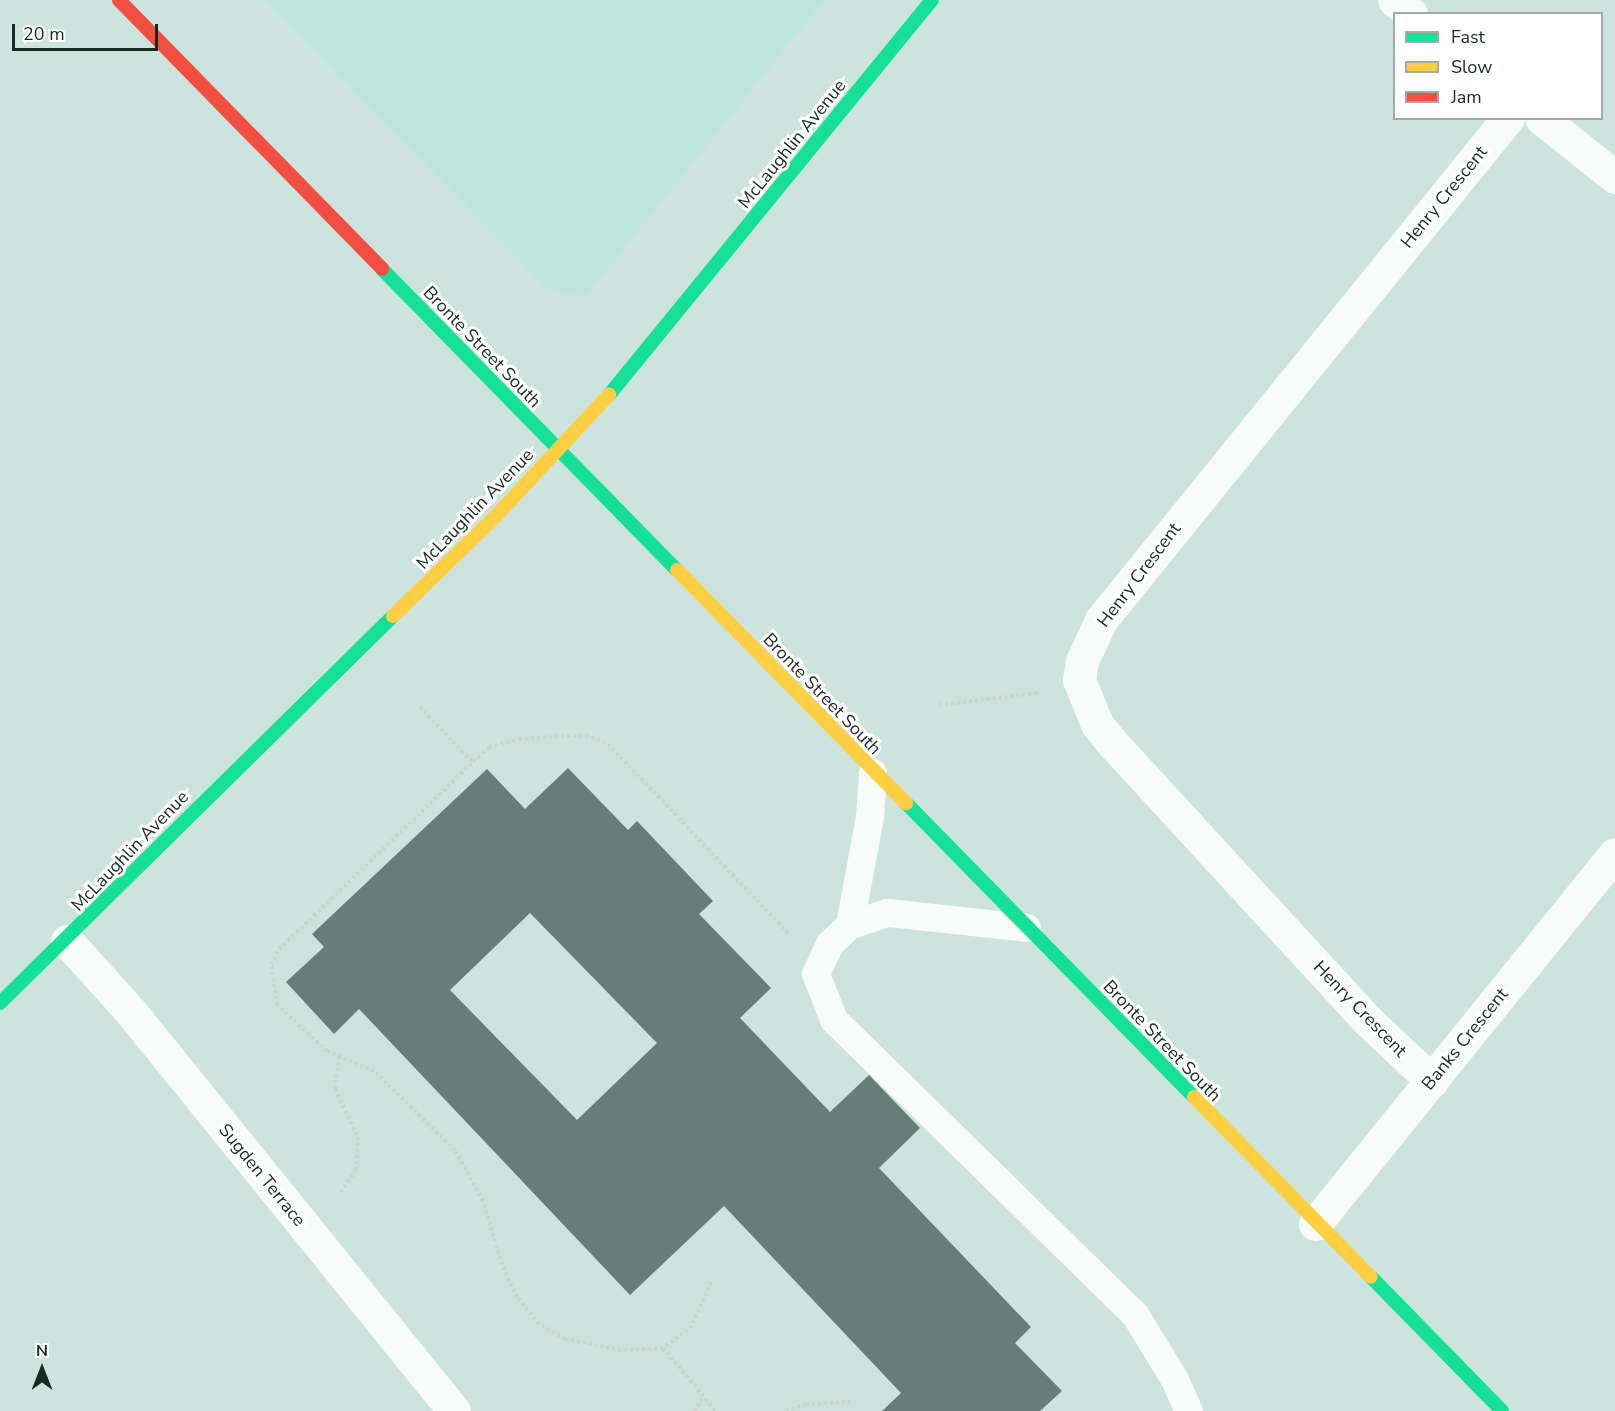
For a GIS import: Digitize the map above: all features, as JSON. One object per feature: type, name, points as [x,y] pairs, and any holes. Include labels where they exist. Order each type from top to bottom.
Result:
[{"type":"main road","name":"Bronte Street South","points":[[119,0],[1315,1224],[1502,1411]]},
{"type":"main road","name":"McLaughlin Avenue","points":[[0,1003],[67,941],[250,755],[480,533],[637,364],[932,0]]},
{"type":"street","points":[[1394,0],[1409,12]]},
{"type":"street","name":"Henry Crescent","points":[[1431,1080],[1368,1021],[1114,745],[1097,724],[1079,680],[1082,661],[1101,620],[1506,120]]},
{"type":"street","points":[[1544,120],[1615,177]]},
{"type":"street","name":"Banks Crescent","points":[[1315,1224],[1615,854]]},
{"type":"street","name":"Sugden Terrace","points":[[67,941],[130,1012],[454,1411]]},
{"type":"lane","points":[[850,925],[870,817],[873,772]]},
{"type":"lane","points":[[1027,928],[888,913],[850,925],[830,944],[816,974],[834,1020],[1136,1316],[1175,1380],[1189,1411]]},
{"type":"path","points":[[939,705],[1045,692]]},
{"type":"path","points":[[420,707],[473,763]]},
{"type":"path","points":[[711,1282],[692,1326],[663,1348],[621,1350],[565,1339],[539,1324],[517,1297],[507,1276],[483,1201],[455,1150],[374,1071],[327,1050],[277,1005],[271,965],[279,949],[489,747],[519,738],[586,735],[608,744],[820,966]]},
{"type":"path","points":[[339,1056],[335,1089],[358,1137],[356,1170],[341,1192]]},
{"type":"path","points":[[663,1348],[716,1411]]},
{"type":"path","points":[[694,1411],[704,1397]]},
{"type":"path","points":[[786,1411],[806,1404],[851,1402]]},
{"type":"shaded area","points":[[265,0],[824,0],[586,296],[550,291]]},
{"type":"building","points":[[568,768],[628,830],[637,821],[713,901],[699,914],[771,988],[740,1018],[830,1112],[869,1075],[920,1128],[879,1168],[1031,1327],[1015,1343],[1062,1391],[1040,1411],[882,1411],[901,1393],[724,1206],[630,1295],[359,1009],[334,1034],[286,982],[324,947],[312,934],[487,769],[525,809]],"holes":[[[530,913],[657,1043],[577,1120],[450,990]]]},
{"type":"traffic: fast","points":[[609,395],[932,0]]},
{"type":"traffic: fast","points":[[382,269],[677,570]]},
{"type":"traffic: fast","points":[[0,1003],[393,616]]},
{"type":"traffic: fast","points":[[906,803],[1194,1097]]},
{"type":"traffic: fast","points":[[1371,1277],[1502,1411]]},
{"type":"traffic: slow","points":[[393,616],[496,516],[609,395]]},
{"type":"traffic: slow","points":[[677,570],[906,803]]},
{"type":"traffic: slow","points":[[1194,1097],[1371,1277]]},
{"type":"traffic: jam","points":[[119,0],[382,269]]}]
